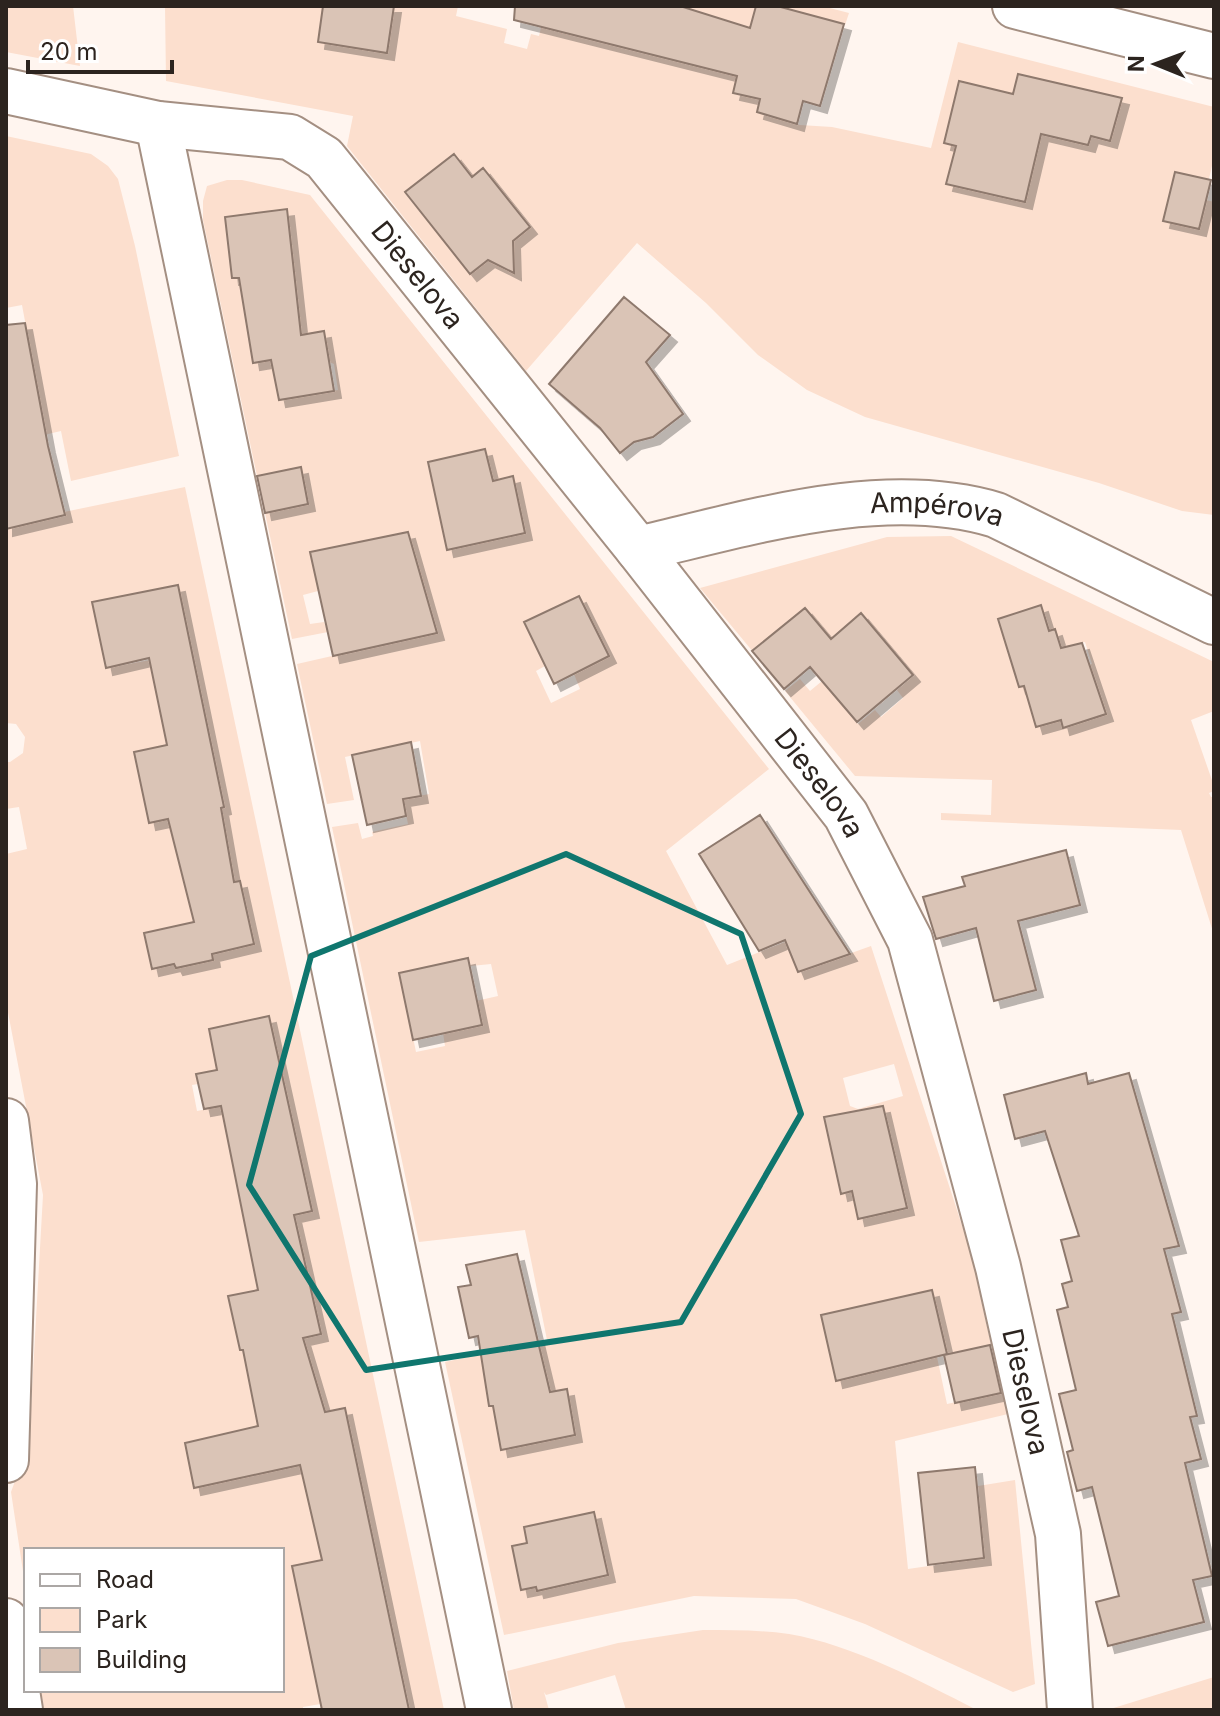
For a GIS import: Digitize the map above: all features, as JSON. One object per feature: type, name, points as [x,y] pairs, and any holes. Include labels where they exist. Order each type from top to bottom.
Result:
[{"type":"street","points":[[1015,6],[1214,56]]},
{"type":"street","name":"Dieselova","points":[[6,91],[158,124],[290,137],[324,158],[638,549],[846,815],[910,940],[998,1267],[1058,1534],[1070,1710]]},
{"type":"street","points":[[158,124],[489,1710]]},
{"type":"street","name":"Ampérova","points":[[638,549],[803,511],[882,503],[965,505],[996,515],[1214,622]]},
{"type":"street","points":[[6,1121],[14,1184],[6,1452]]},
{"type":"street","points":[[6,1621],[20,1710]]},
{"type":"highlighted area","points":[[566,854],[741,934],[801,1114],[681,1322],[366,1370],[249,1185],[311,956]]},
{"type":"green space","points":[[6,6],[73,6],[80,66],[6,52]]},
{"type":"green space","points":[[165,6],[323,6],[318,42],[386,53],[394,6],[458,6],[456,16],[507,29],[504,43],[527,49],[531,34],[539,36],[546,7],[758,6],[735,93],[760,99],[759,113],[800,125],[832,127],[931,148],[958,42],[1214,107],[1214,157],[1209,179],[1175,172],[1164,221],[1199,229],[1206,200],[1214,202],[1214,515],[1182,511],[1099,483],[865,417],[807,390],[758,355],[706,303],[637,243],[526,371],[347,146],[353,116],[166,81]],"holes":[[[1019,74],[1122,98],[1110,140],[1091,136],[1088,145],[1043,125],[1025,202],[947,184],[956,146],[944,142],[959,82],[1006,121]],[[453,155],[472,177],[483,168],[530,227],[470,274],[405,193]]]},
{"type":"green space","points":[[773,6],[822,6],[849,13],[845,25]]},
{"type":"green space","points":[[6,136],[91,154],[108,166],[118,179],[179,456],[71,481],[61,431],[35,437],[37,386],[22,305],[6,308]]},
{"type":"green space","points":[[227,180],[242,180],[310,195],[769,769],[666,851],[727,965],[785,942],[798,972],[871,946],[971,1253],[991,1345],[937,1357],[947,1404],[1003,1392],[1008,1414],[895,1441],[908,1569],[984,1558],[978,1486],[1015,1480],[1035,1684],[1013,1692],[865,1624],[796,1599],[694,1596],[504,1635],[445,1362],[547,1340],[525,1230],[419,1242],[332,827],[358,823],[362,839],[373,836],[372,832],[408,824],[403,799],[429,794],[420,741],[345,757],[354,800],[327,804],[297,664],[437,632],[430,610],[379,538],[311,552],[318,591],[303,595],[310,624],[324,622],[328,632],[292,639],[265,513],[290,508],[306,494],[300,467],[257,476],[203,220],[207,186]],"holes":[[[287,210],[293,272],[232,278],[225,217]],[[247,327],[334,364],[338,390],[279,400],[271,360],[253,363]],[[485,449],[493,481],[513,476],[525,533],[447,550],[428,462]],[[579,597],[609,656],[574,674],[580,689],[551,703],[536,671],[545,666]],[[491,964],[498,996],[476,1001],[481,1025],[443,1033],[445,1046],[416,1052],[400,973]],[[894,1064],[903,1096],[858,1109],[850,1106],[843,1078]],[[846,1113],[886,1119],[906,1209],[858,1219],[852,1191],[841,1193],[824,1117]],[[932,1290],[939,1323],[821,1315]],[[567,1389],[575,1435],[502,1449],[493,1406]],[[593,1512],[607,1575],[521,1590],[512,1546],[527,1543],[524,1527]]]},
{"type":"green space","points":[[185,487],[444,1710],[409,1710],[406,1692],[303,1707],[303,1710],[44,1710],[41,1692],[284,1692],[284,1548],[24,1548],[24,1578],[11,1492],[29,1443],[43,1195],[6,1002],[6,854],[27,849],[19,807],[6,809],[6,762],[23,753],[25,737],[16,724],[6,723],[6,529],[65,516],[64,512]],"holes":[[[178,585],[190,639],[162,658],[106,668],[93,603]],[[200,690],[224,807],[149,823],[167,745],[158,699]],[[232,871],[234,882],[240,881],[254,944],[212,954],[212,960],[176,968],[174,964],[153,969],[195,931],[187,893]],[[269,1016],[281,1070],[245,1078],[233,1024]],[[206,1072],[211,1093],[247,1101],[197,1111],[192,1085],[198,1084],[196,1074]],[[295,1131],[311,1211],[245,1224],[274,1135]],[[308,1280],[321,1335],[240,1350],[228,1297]],[[321,1399],[310,1507],[300,1465],[194,1488],[185,1443],[258,1426]],[[332,1558],[362,1565],[379,1562],[392,1628],[308,1644],[292,1567]]]},
{"type":"green space","points":[[951,536],[1214,662],[1214,711],[1191,720],[1214,786],[1214,791],[1209,793],[1214,797],[1214,935],[1181,830],[941,820],[941,813],[991,815],[992,780],[855,776],[785,691],[800,679],[810,691],[822,681],[858,724],[875,710],[881,717],[903,698],[897,690],[913,676],[863,615],[832,641],[805,609],[754,653],[700,588],[887,537]],"holes":[[[1041,606],[1049,631],[1055,629],[1061,648],[1085,642],[1092,664],[1089,665],[1106,714],[1063,728],[1061,720],[1037,727],[1024,686],[1019,687],[998,619]]]},
{"type":"green space","points":[[703,1630],[789,1634],[837,1646],[886,1665],[977,1710],[626,1710],[615,1675],[546,1695],[544,1692],[549,1710],[514,1710],[507,1671],[618,1643]]},
{"type":"green space","points":[[1214,1677],[1214,1710],[1107,1710]]},
{"type":"building","points":[[323,6],[394,6],[387,53],[318,42]]},
{"type":"building","points":[[515,6],[680,6],[750,28],[756,6],[777,6],[844,24],[820,106],[803,101],[797,124],[757,112],[760,99],[733,93],[737,76],[514,20]]},
{"type":"building","points":[[1018,74],[1122,98],[1110,141],[1091,136],[1088,145],[1041,134],[1025,202],[946,184],[956,146],[944,143],[959,81],[1013,94]]},
{"type":"building","points":[[454,154],[472,177],[483,168],[530,227],[513,241],[514,273],[488,260],[470,274],[405,192]]},
{"type":"building","points":[[1175,172],[1211,180],[1199,229],[1163,221]]},
{"type":"building","points":[[287,209],[301,335],[324,331],[334,391],[279,400],[271,360],[253,363],[239,278],[232,278],[225,217]]},
{"type":"building","points":[[624,297],[670,335],[646,362],[683,414],[653,437],[634,442],[620,453],[600,428],[549,384]]},
{"type":"building","points":[[25,323],[48,446],[65,515],[6,529],[6,325]]},
{"type":"building","points":[[485,449],[493,481],[513,476],[525,533],[447,550],[428,462]]},
{"type":"building","points":[[301,467],[308,504],[265,513],[257,476]]},
{"type":"building","points":[[408,532],[437,633],[333,656],[310,552]]},
{"type":"building","points":[[178,585],[224,807],[221,808],[234,882],[240,881],[254,944],[212,954],[213,960],[176,968],[174,964],[152,969],[144,933],[194,922],[168,819],[149,823],[134,752],[167,745],[149,658],[106,668],[92,602]]},
{"type":"building","points":[[579,596],[609,656],[554,684],[524,622]]},
{"type":"building","points":[[1041,605],[1049,631],[1055,629],[1061,648],[1082,643],[1106,714],[1063,728],[1061,720],[1036,727],[1024,686],[1019,687],[998,619]]},
{"type":"building","points":[[805,608],[831,639],[861,613],[913,675],[857,722],[810,667],[784,689],[752,651]]},
{"type":"building","points":[[411,742],[421,796],[403,799],[406,816],[367,825],[352,755]]},
{"type":"building","points":[[760,815],[850,954],[798,972],[785,940],[759,951],[699,854]]},
{"type":"building","points":[[1066,850],[1080,905],[1018,921],[1036,990],[994,1001],[976,928],[936,939],[923,897],[965,886],[962,877]]},
{"type":"building","points":[[468,958],[482,1025],[413,1040],[399,973]]},
{"type":"building","points":[[269,1016],[312,1211],[294,1215],[321,1334],[303,1338],[325,1412],[345,1408],[409,1710],[322,1710],[292,1566],[322,1560],[300,1465],[194,1488],[185,1443],[258,1426],[243,1350],[240,1350],[228,1296],[258,1290],[221,1106],[204,1109],[196,1074],[217,1070],[209,1029]]},
{"type":"building","points":[[1086,1073],[1088,1084],[1129,1073],[1179,1246],[1164,1249],[1181,1312],[1172,1314],[1197,1416],[1190,1417],[1201,1459],[1185,1463],[1212,1576],[1193,1580],[1204,1622],[1108,1646],[1096,1602],[1119,1596],[1092,1487],[1077,1491],[1067,1452],[1073,1450],[1059,1394],[1076,1390],[1057,1310],[1068,1307],[1062,1284],[1072,1281],[1061,1240],[1079,1236],[1045,1131],[1015,1139],[1004,1095]]},
{"type":"building","points":[[883,1106],[907,1208],[858,1219],[852,1191],[841,1194],[824,1117]]},
{"type":"building","points":[[517,1254],[550,1392],[567,1389],[575,1435],[501,1450],[493,1406],[489,1406],[478,1336],[469,1338],[458,1287],[471,1285],[466,1265]]},
{"type":"building","points":[[932,1290],[947,1354],[836,1381],[821,1315]]},
{"type":"building","points":[[990,1345],[1001,1393],[955,1403],[944,1355]]},
{"type":"building","points":[[975,1467],[984,1558],[928,1565],[918,1473]]},
{"type":"building","points":[[594,1512],[608,1575],[537,1591],[536,1587],[521,1590],[512,1546],[527,1543],[524,1527]]}]
